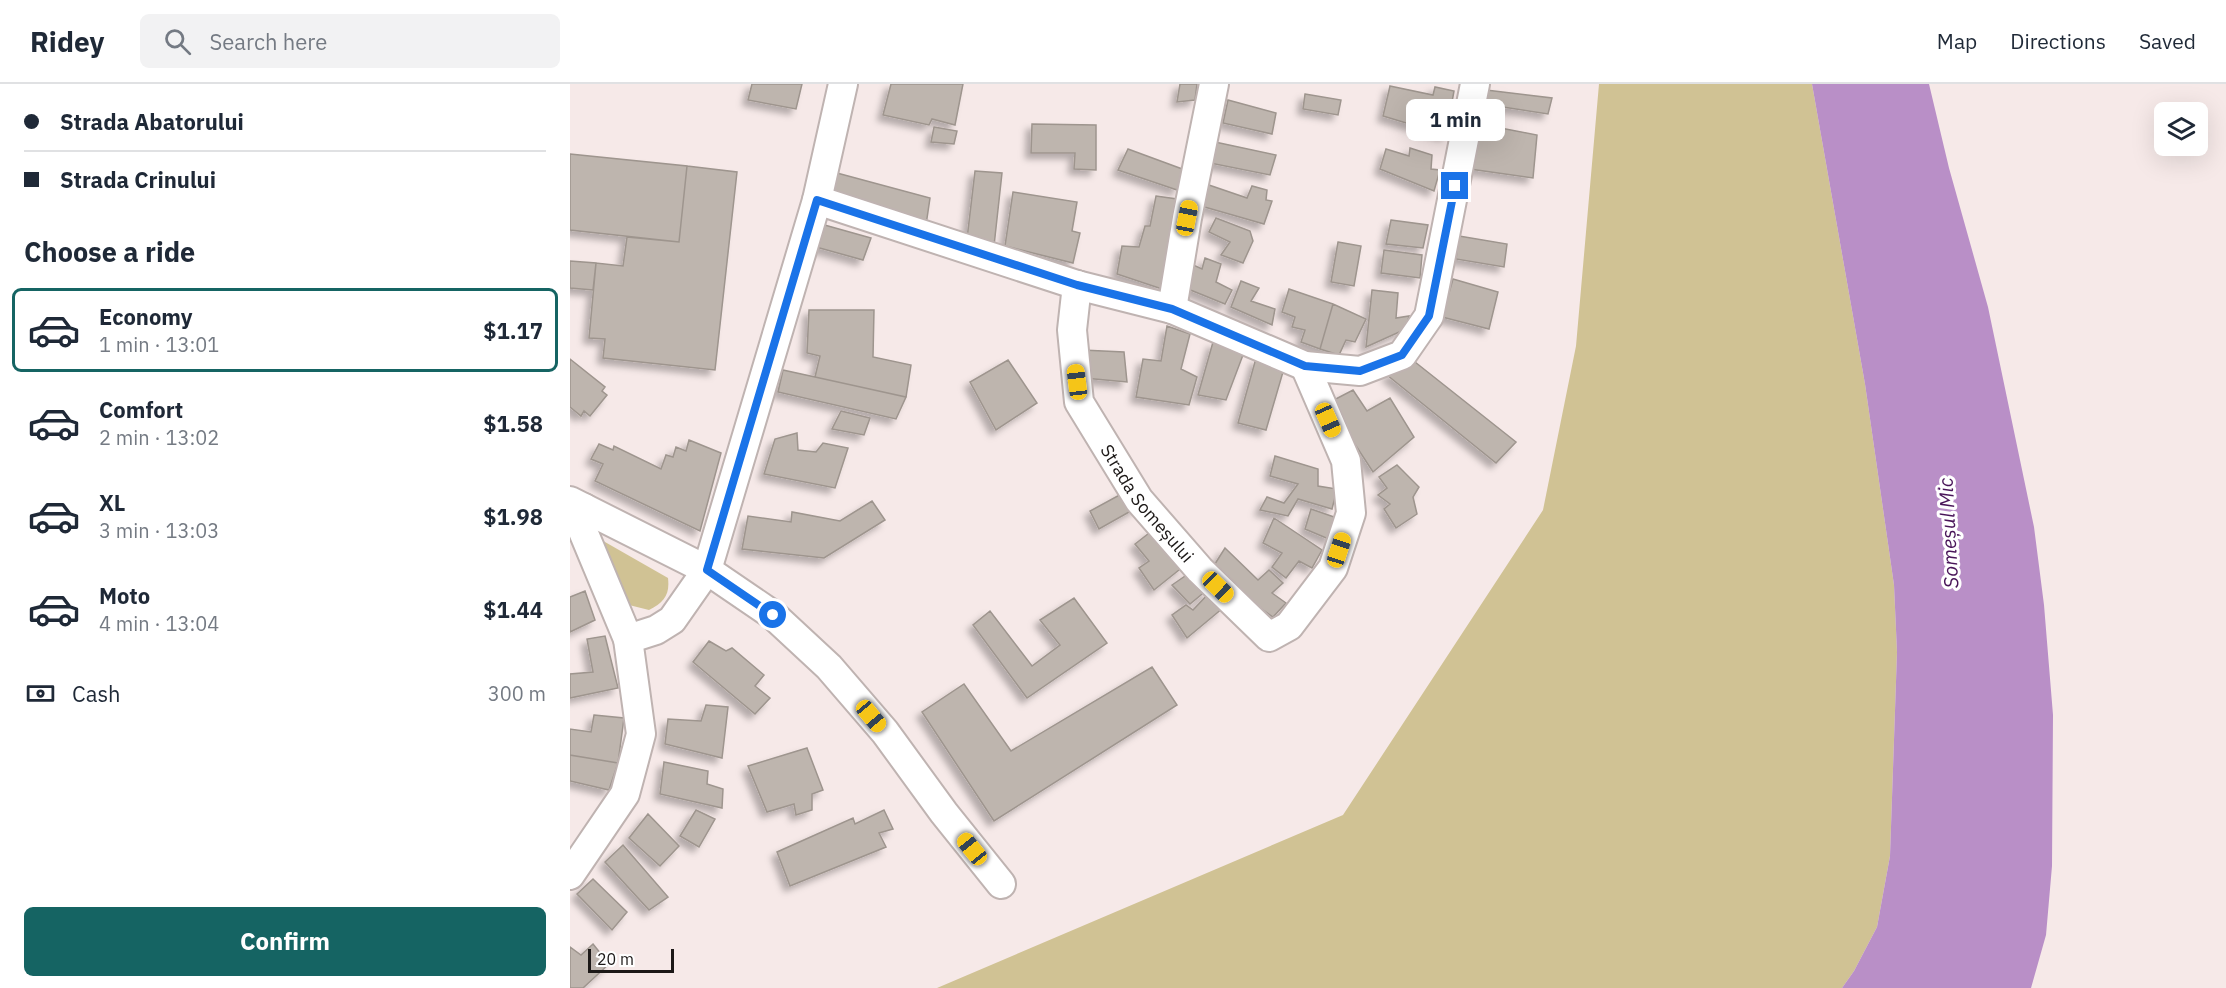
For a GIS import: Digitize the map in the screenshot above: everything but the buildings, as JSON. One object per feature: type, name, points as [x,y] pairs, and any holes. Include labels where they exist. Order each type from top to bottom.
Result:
[{"type":"street","points":[[627,639],[656,630],[672,620],[707,570],[817,200],[843,84]]},
{"type":"street","points":[[1172,309],[1187,218],[1214,84]]},
{"type":"street","points":[[817,200],[1077,285],[1172,309],[1305,366],[1360,371],[1402,355],[1429,316],[1475,84]]},
{"type":"street","name":"Strada Someșului","points":[[1077,285],[1072,330],[1079,402],[1139,500],[1200,570],[1269,637],[1289,626],[1333,568],[1351,513],[1346,461],[1305,366]]},
{"type":"street","points":[[577,505],[707,570],[773,615],[829,667],[885,732],[944,813],[1000,884]]},
{"type":"street","points":[[570,875],[625,794],[641,734],[627,639],[582,530],[577,505]]},
{"type":"shaded area","points":[[1599,84],[1812,84],[1865,384],[1894,585],[1897,652],[1890,856],[1877,927],[1854,971],[1842,988],[937,988],[1343,815],[1543,510],[1576,346]]},
{"type":"shaded area","points":[[598,538],[668,578],[667,593],[659,604],[649,610],[629,605]]},
{"type":"water","name":"Someșul Mic","points":[[1812,84],[1929,84],[1949,168],[1988,307],[2034,527],[2044,605],[2053,715],[2052,866],[2046,935],[2031,988],[1842,988],[1854,971],[1877,927],[1890,856],[1897,652],[1894,585],[1865,384]]},
{"type":"route","points":[[773,615],[707,570],[817,200],[1077,285],[1172,309],[1305,366],[1360,371],[1402,355],[1429,316],[1455,186]]}]
